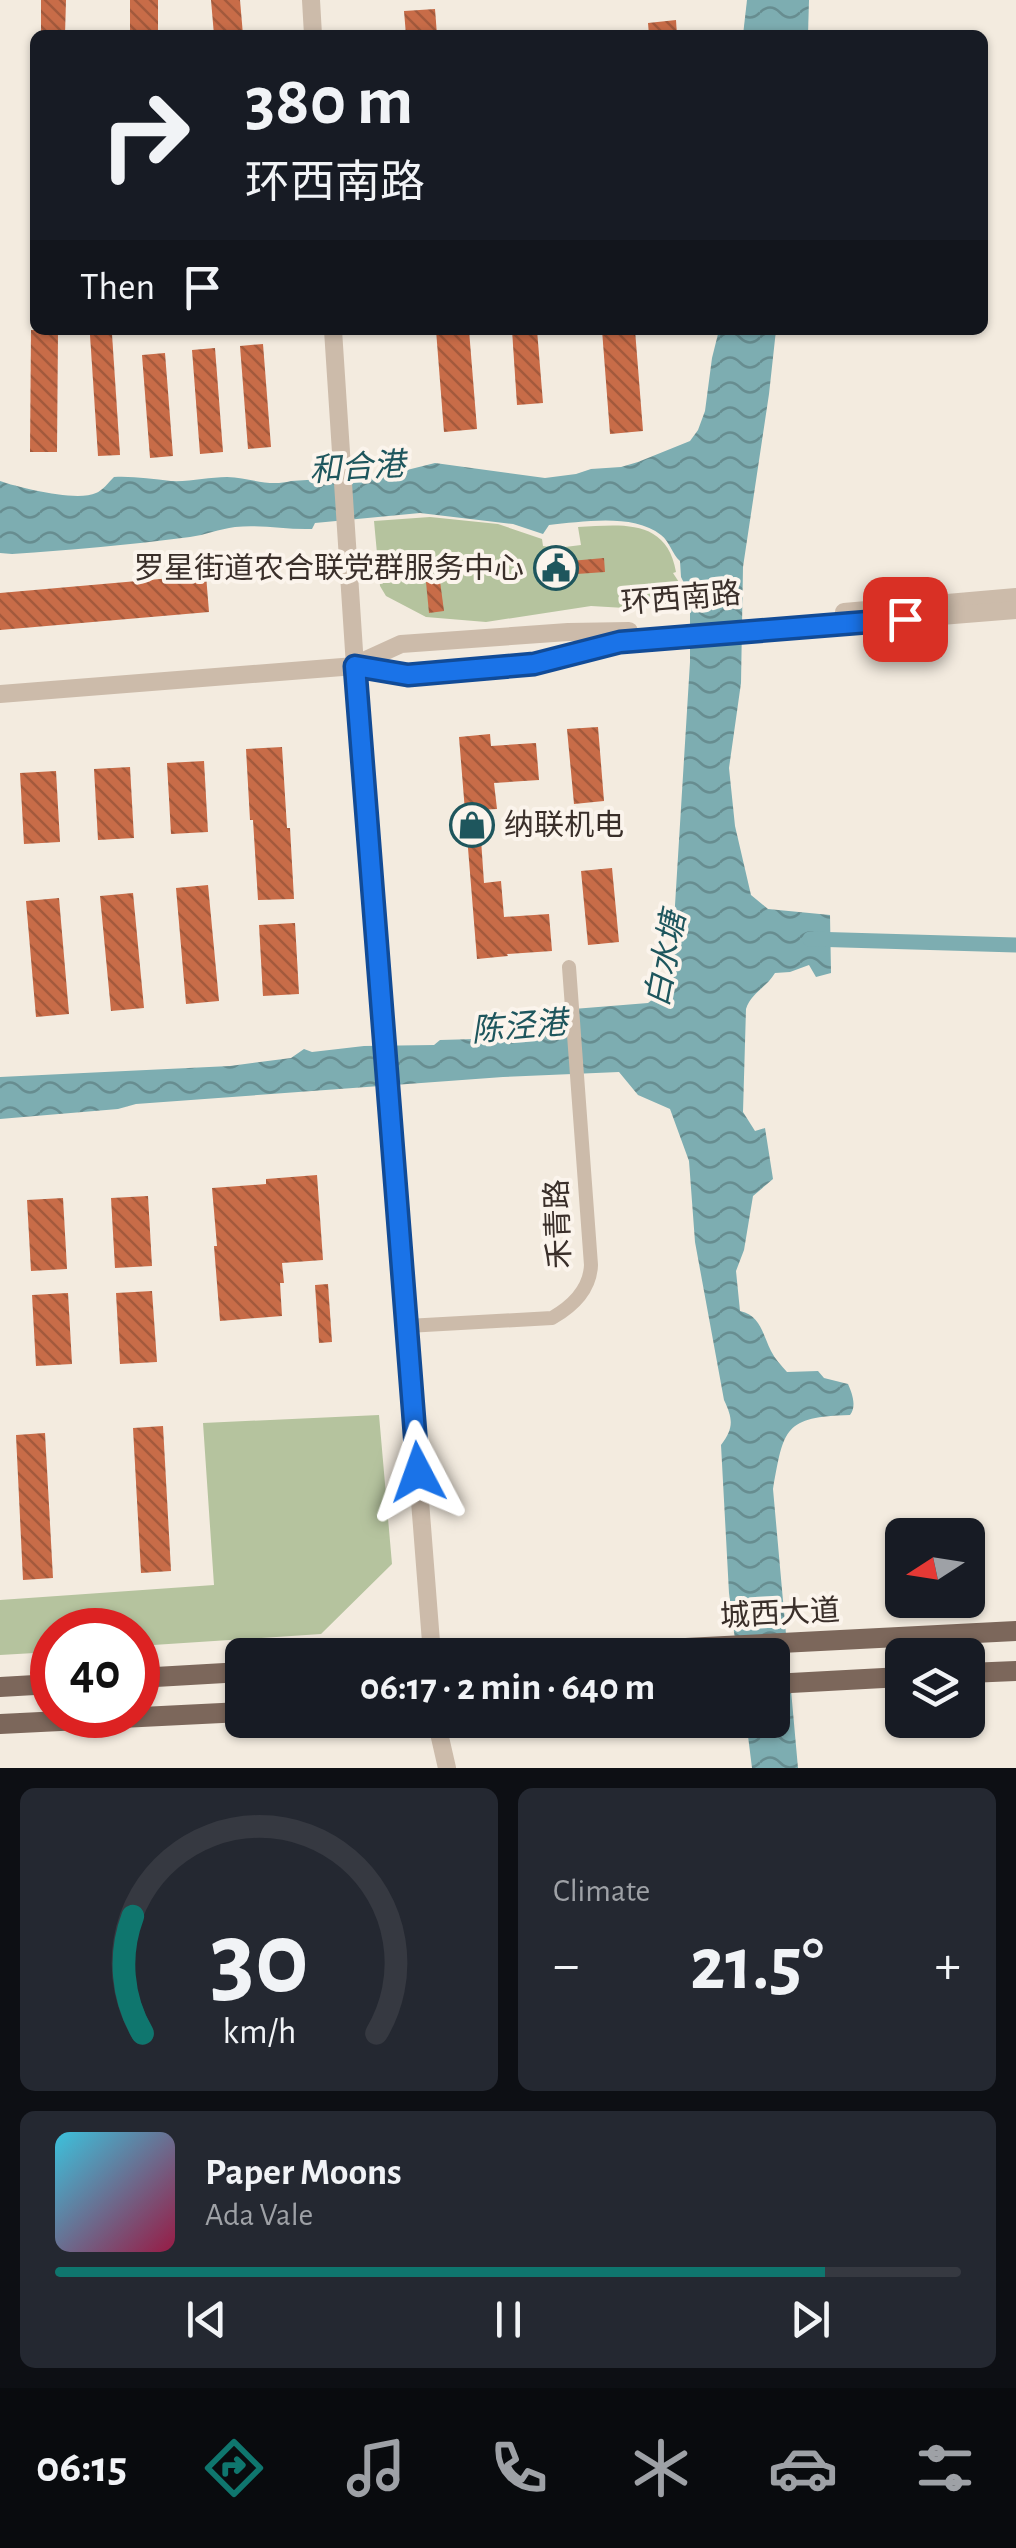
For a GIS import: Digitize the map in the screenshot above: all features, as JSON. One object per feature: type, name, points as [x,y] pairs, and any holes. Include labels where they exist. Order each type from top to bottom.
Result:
[{"type":"main road","name":"城西大道","points":[[790,1642],[1016,1632]]},
{"type":"main road","points":[[985,1672],[1016,1671]]},
{"type":"main road","points":[[160,1677],[225,1673]]},
{"type":"main road","points":[[790,1683],[885,1678]]},
{"type":"main road","points":[[0,1687],[30,1685]]},
{"type":"main road","points":[[0,1724],[225,1713]]},
{"type":"street","points":[[311,0],[313,30]]},
{"type":"street","points":[[332,335],[431,1638]]},
{"type":"street","name":"环西南路","points":[[355,666],[401,644],[568,632],[620,637],[1016,597]]},
{"type":"street","name":"环西南路","points":[[794,622],[1016,610]]},
{"type":"street","name":"环西南路","points":[[0,694],[355,666],[408,675],[534,664],[620,637]]},
{"type":"street","name":"禾青路","points":[[407,1326],[552,1318],[577,1300],[591,1274],[569,967]]},
{"type":"street","points":[[440,1738],[447,1768]]},
{"type":"green space","points":[[430,517],[498,524],[542,539],[543,546],[557,548],[581,545],[578,527],[639,528],[663,541],[671,554],[676,572],[673,573],[689,602],[625,608],[591,606],[486,622],[426,617],[386,596],[380,586],[374,521]]},
{"type":"green space","points":[[379,1415],[392,1564],[321,1634],[160,1645],[160,1608],[30,1608],[30,1653],[0,1655],[0,1600],[214,1585],[203,1423]]},
{"type":"water","points":[[747,0],[809,0],[808,30],[744,30]]},
{"type":"water","points":[[718,335],[775,335],[743,567],[741,683],[729,768],[735,826],[751,895],[768,909],[830,915],[831,973],[816,977],[809,965],[775,973],[746,1009],[743,1112],[755,1131],[765,1128],[773,1179],[753,1196],[744,1250],[736,1271],[740,1311],[757,1321],[787,1372],[818,1371],[824,1378],[848,1384],[853,1400],[850,1415],[800,1423],[791,1430],[780,1452],[773,1489],[786,1638],[735,1638],[721,1445],[730,1428],[730,1418],[695,1242],[689,1161],[670,1109],[638,1095],[619,1072],[136,1104],[0,1119],[0,1077],[230,1066],[291,1058],[304,1049],[312,1052],[364,1046],[434,1045],[440,1040],[539,1037],[543,1033],[536,1012],[648,1003],[662,992],[671,970],[690,662],[690,602],[680,561],[664,538],[650,528],[622,521],[549,525],[543,534],[513,524],[420,513],[315,523],[312,529],[235,527],[145,542],[0,553],[0,481],[76,496],[98,492],[114,477],[178,481],[227,477],[275,483],[387,475],[435,463],[545,478],[621,467],[690,441],[705,411]]},
{"type":"water","points":[[790,1679],[798,1768],[752,1768],[748,1738],[790,1738]]},
{"type":"building","points":[[41,0],[66,0],[65,30],[41,30]]},
{"type":"building","points":[[130,0],[158,0],[158,30],[130,30]]},
{"type":"building","points":[[211,0],[240,0],[243,30],[214,30]]},
{"type":"building","points":[[435,9],[437,30],[406,30],[404,11]]},
{"type":"building","points":[[676,20],[677,30],[649,30],[648,23]]},
{"type":"building","points":[[31,335],[58,335],[57,452],[30,452]]},
{"type":"building","points":[[90,335],[112,335],[120,455],[98,456]]},
{"type":"building","points":[[436,335],[469,335],[477,429],[444,432]]},
{"type":"building","points":[[512,335],[537,335],[543,403],[517,405]]},
{"type":"building","points":[[602,335],[635,335],[643,431],[610,434]]},
{"type":"building","points":[[263,344],[271,447],[248,449],[240,346]]},
{"type":"building","points":[[215,348],[223,452],[200,454],[192,350]]},
{"type":"building","points":[[165,353],[173,456],[150,458],[142,355]]},
{"type":"building","points":[[558,555],[559,562],[604,558],[605,572],[549,576],[546,556]]},
{"type":"building","points":[[206,575],[209,612],[0,630],[0,593]]},
{"type":"building","points":[[440,581],[444,611],[429,613],[426,582]]},
{"type":"building","points":[[598,727],[604,801],[574,804],[567,729]]},
{"type":"building","points":[[490,734],[491,746],[536,743],[539,780],[494,783],[497,809],[479,810],[484,883],[501,881],[504,917],[549,914],[552,951],[477,959],[459,737]]},
{"type":"building","points":[[282,747],[294,899],[258,900],[246,749]]},
{"type":"building","points":[[204,761],[208,832],[171,834],[167,763]]},
{"type":"building","points":[[130,767],[134,838],[98,840],[94,769]]},
{"type":"building","points":[[56,771],[60,842],[24,844],[20,773]]},
{"type":"building","points":[[612,868],[619,942],[588,945],[581,871]]},
{"type":"building","points":[[208,885],[219,1001],[186,1004],[176,888]]},
{"type":"building","points":[[133,893],[144,1008],[111,1011],[100,896]]},
{"type":"building","points":[[59,898],[69,1014],[36,1017],[26,901]]},
{"type":"building","points":[[295,923],[299,994],[263,996],[259,925]]},
{"type":"building","points":[[317,1175],[323,1260],[282,1263],[282,1316],[220,1321],[212,1188]]},
{"type":"building","points":[[148,1196],[152,1266],[115,1268],[111,1198]]},
{"type":"building","points":[[63,1198],[67,1269],[31,1271],[27,1200]]},
{"type":"building","points":[[328,1284],[332,1342],[319,1343],[315,1285]]},
{"type":"building","points":[[152,1291],[157,1362],[120,1364],[116,1293]]},
{"type":"building","points":[[68,1293],[72,1364],[36,1366],[32,1295]]},
{"type":"building","points":[[163,1426],[171,1571],[141,1573],[133,1428]]},
{"type":"building","points":[[45,1433],[53,1578],[23,1580],[16,1435]]},
{"type":"waterway","name":"陈泾港","points":[[810,939],[1016,945]]},
{"type":"place","name":"罗星街道农合联党群服务中心","points":[[556,568]]},
{"type":"place","name":"纳联机电","points":[[472,825]]},
{"type":"route","points":[[418,1472],[355,666],[408,675],[534,664],[620,642],[905,619]]},
{"type":"water label","name":"和合港","points":[[357,467]]},
{"type":"water label","name":"白水塘","points":[[665,959]]}]
